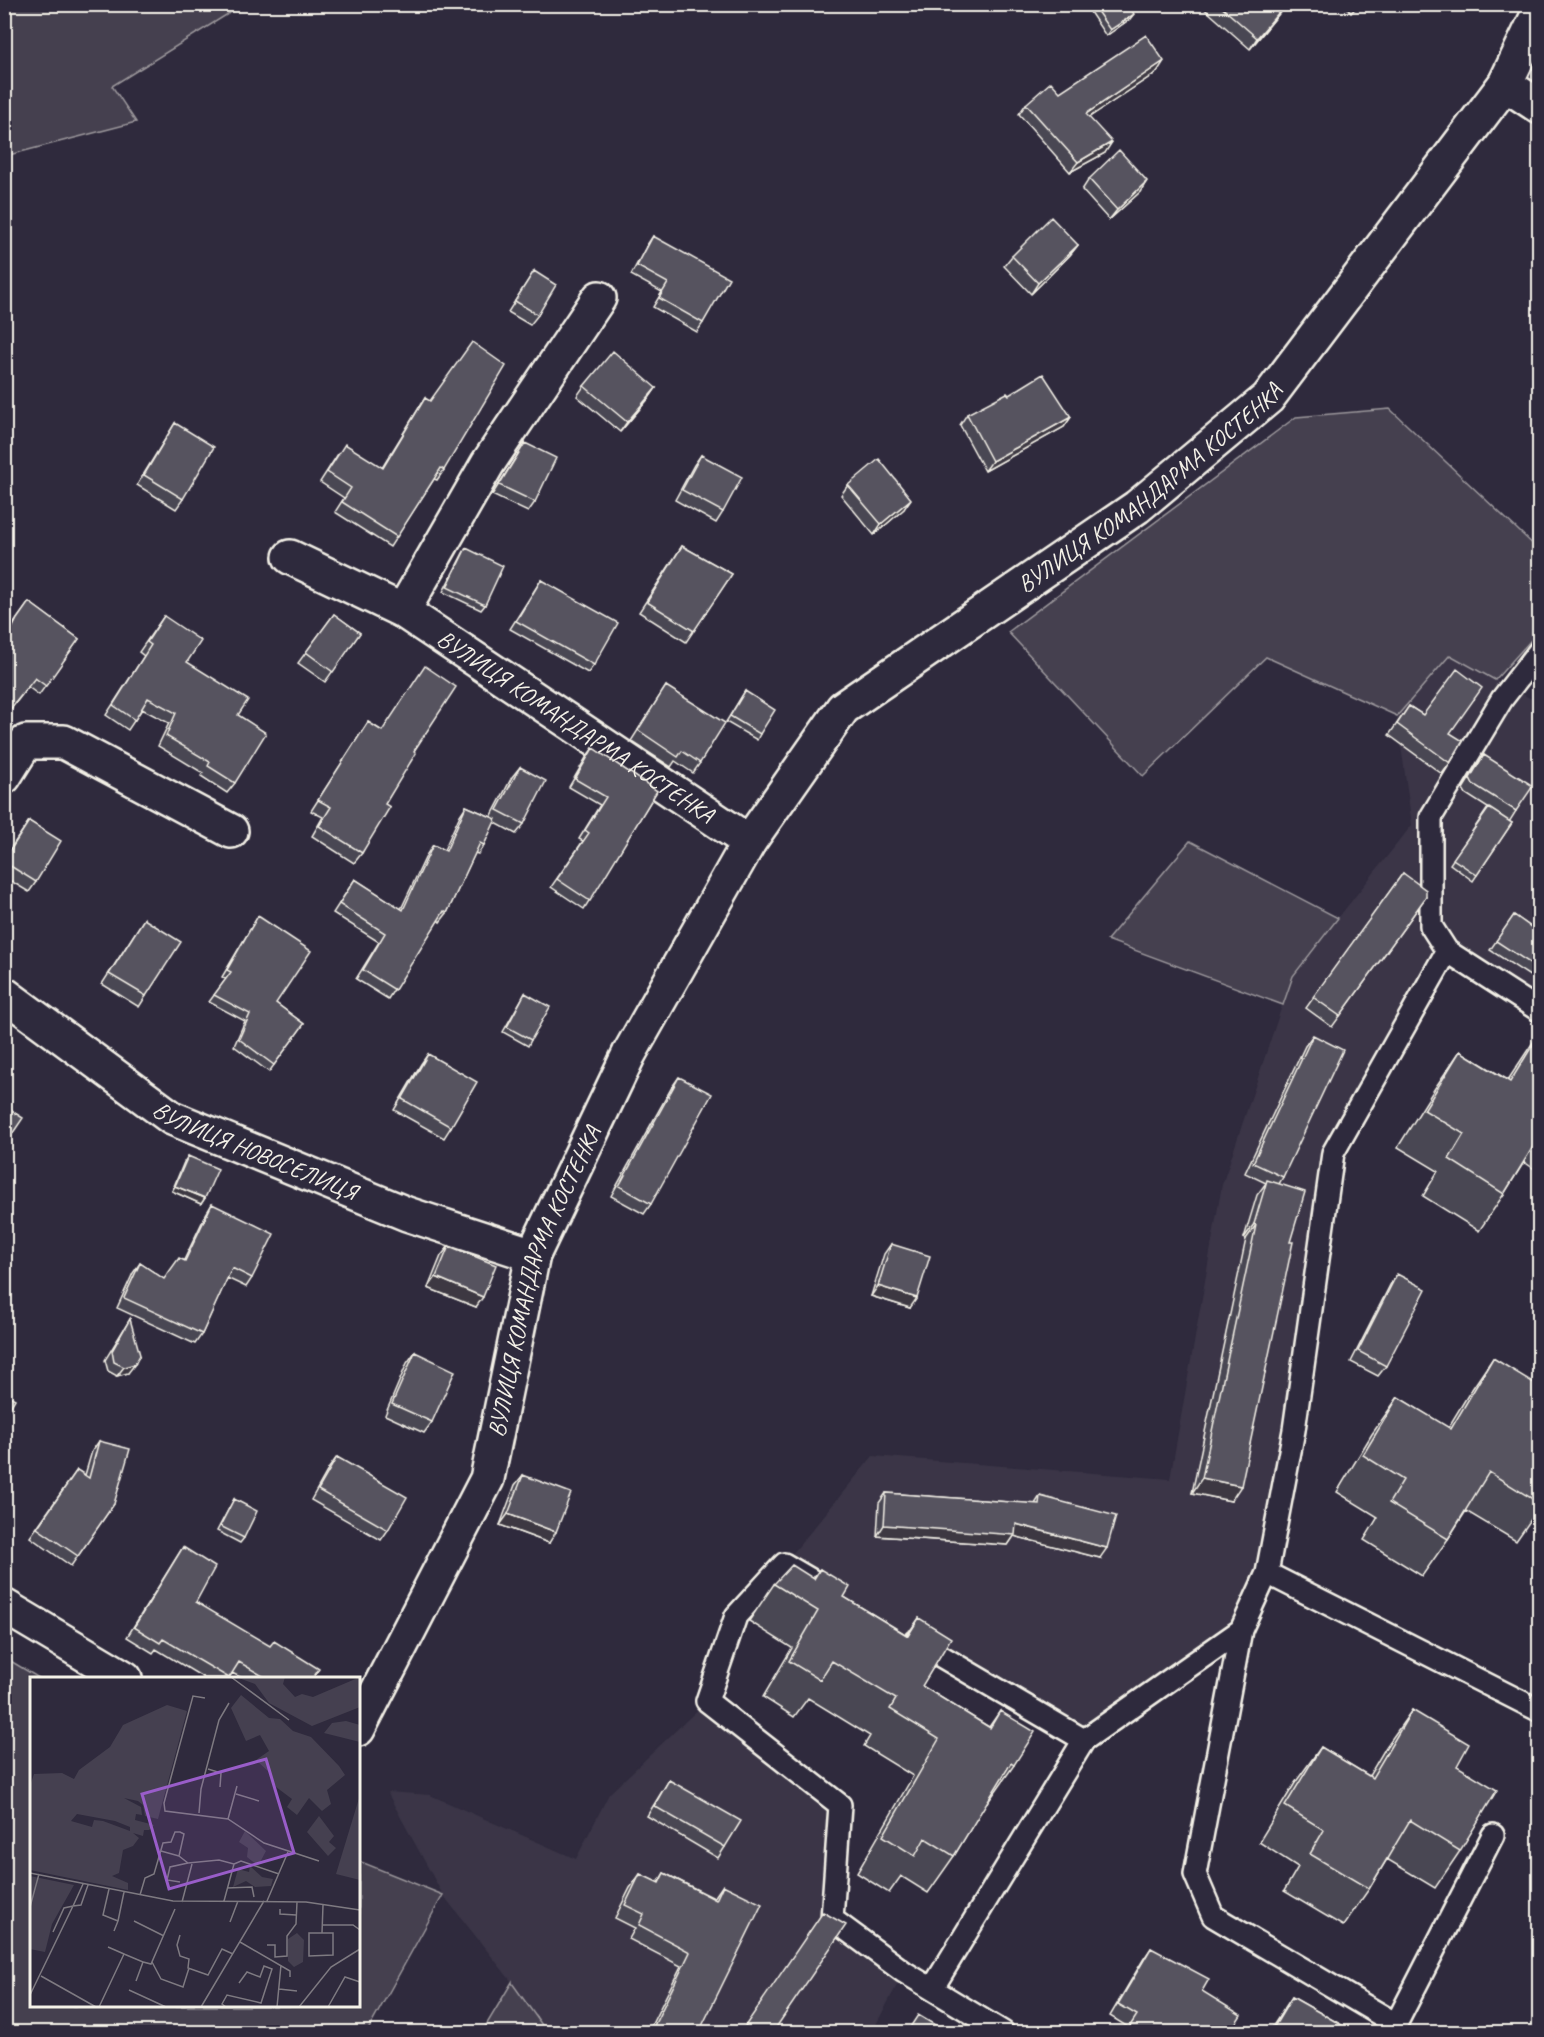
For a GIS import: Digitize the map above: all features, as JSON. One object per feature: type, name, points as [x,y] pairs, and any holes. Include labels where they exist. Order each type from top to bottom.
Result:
[{"type":"street","name":"ВУЛИЦЯ КОМАНДАРМА КОСТЕНКА","points":[[360,1725],[487,1479],[533,1256],[629,1054],[749,842],[843,708],[1137,507],[1268,398],[1505,84],[1539,11]]},
{"type":"street","points":[[1505,84],[1539,107]]},
{"type":"street","points":[[403,611],[488,463],[599,298]]},
{"type":"street","name":"ВУЛИЦЯ КОМАНДАРМА КОСТЕНКА","points":[[290,557],[403,611],[749,842]]},
{"type":"street","points":[[4,777],[26,742],[64,742],[231,831]]},
{"type":"street","name":"ВУЛИЦЯ НОВОСЕЛИЦЯ","points":[[4,994],[172,1118],[407,1214],[533,1256]]},
{"type":"street","points":[[4,1606],[122,1677]]},
{"type":"lane","points":[[1539,650],[1502,699],[1431,817],[1431,926],[1447,951],[1539,1011]]},
{"type":"lane","points":[[1447,951],[1333,1153],[1294,1430],[1267,1573],[1241,1630],[1196,1874],[1213,1916],[1393,2028],[1494,1835]]},
{"type":"lane","points":[[825,1589],[784,1564],[736,1616],[707,1701],[840,1805],[832,1919],[895,1966],[1003,2032]]},
{"type":"lane","points":[[1267,1573],[1539,1711]]},
{"type":"lane","points":[[932,1989],[1084,1740],[1241,1630]]},
{"type":"lane","points":[[898,1631],[1084,1740]]},
{"type":"shaded area","points":[[5,4],[259,5],[239,7],[112,86],[136,122],[5,156]]},
{"type":"shaded area","points":[[1390,409],[1539,550],[1539,631],[1495,680],[1450,655],[1397,716],[1266,657],[1143,776],[1008,632],[1296,417]]},
{"type":"shaded area","points":[[1450,655],[1539,703],[1540,902],[1535,909],[1540,912],[1539,1011],[1447,951],[1333,1153],[1294,1430],[1241,1630],[1084,1740],[784,1564],[873,1456],[1170,1479],[1222,1185],[1292,976],[1412,825],[1397,716]]},
{"type":"shaded area","points":[[1190,841],[1338,918],[1293,976],[1283,1005],[1107,940]]},
{"type":"shaded area","points":[[4,1657],[37,1677],[30,1677],[30,2007],[360,2007],[360,1861],[443,1895],[367,2032],[5,2032]]},
{"type":"shaded area","points":[[707,1701],[840,1805],[832,1919],[904,1972],[872,2032],[547,2032],[512,1982],[443,1895],[387,1792],[430,1795],[576,1859],[609,1794]]},
{"type":"shaded area","points":[[512,1983],[547,2032],[482,2032]]},
{"type":"building","points":[[1092,4],[1128,4],[1134,14],[1110,30]]},
{"type":"building","points":[[1218,4],[1286,4],[1257,38]]},
{"type":"building","points":[[1146,35],[1164,61],[1086,114],[1112,142],[1078,162],[1026,104],[1051,82],[1060,92]]},
{"type":"building","points":[[1119,150],[1147,181],[1117,210],[1089,179]]},
{"type":"building","points":[[1051,217],[1078,245],[1038,283],[1012,256]]},
{"type":"building","points":[[653,236],[729,278],[703,323],[659,298],[668,283],[637,266]]},
{"type":"building","points":[[534,271],[556,285],[538,315],[515,301]]},
{"type":"building","points":[[472,342],[506,366],[444,470],[441,468],[397,537],[342,502],[351,488],[327,472],[345,444],[383,468],[425,398],[430,401]]},
{"type":"building","points":[[613,351],[656,388],[627,422],[584,386]]},
{"type":"building","points":[[1043,374],[1071,417],[992,461],[967,414],[1007,393],[1009,395]]},
{"type":"building","points":[[175,423],[214,447],[183,499],[144,475]]},
{"type":"building","points":[[525,443],[556,458],[535,502],[499,485]]},
{"type":"building","points":[[701,455],[742,477],[723,512],[682,490]]},
{"type":"building","points":[[879,459],[911,499],[881,524],[848,485]]},
{"type":"building","points":[[682,546],[732,574],[694,631],[647,602]]},
{"type":"building","points":[[466,548],[503,566],[485,605],[447,587]]},
{"type":"building","points":[[541,580],[618,623],[594,665],[516,621]]},
{"type":"building","points":[[29,602],[79,639],[46,686],[35,678],[4,717],[4,645],[17,619]]},
{"type":"building","points":[[334,614],[360,633],[333,672],[306,652]]},
{"type":"building","points":[[164,616],[201,641],[187,662],[248,700],[238,715],[266,733],[235,783],[208,766],[210,762],[166,736],[176,713],[148,698],[135,720],[113,705],[151,645],[147,642]]},
{"type":"building","points":[[425,666],[456,687],[414,751],[416,753],[385,804],[390,807],[362,853],[319,826],[331,807],[318,800],[368,722],[382,731]]},
{"type":"building","points":[[1457,669],[1482,688],[1450,733],[1463,741],[1450,763],[1397,724],[1409,706],[1423,715]]},
{"type":"building","points":[[666,686],[725,723],[700,763],[682,751],[678,757],[638,730]]},
{"type":"building","points":[[745,691],[775,710],[760,734],[730,716]]},
{"type":"building","points":[[593,748],[657,791],[590,901],[557,879],[589,833],[585,830],[606,797],[575,779]]},
{"type":"building","points":[[1484,755],[1533,786],[1516,811],[1473,784],[1470,778]]},
{"type":"building","points":[[520,767],[546,781],[524,824],[497,810]]},
{"type":"building","points":[[466,806],[496,819],[484,845],[480,843],[447,913],[444,911],[395,990],[363,970],[385,933],[339,904],[355,879],[403,910],[433,845],[446,851]]},
{"type":"building","points":[[1489,808],[1512,823],[1477,875],[1453,859]]},
{"type":"building","points":[[29,821],[61,841],[36,882],[4,862]]},
{"type":"building","points":[[1403,873],[1426,890],[1426,897],[1340,1016],[1313,997]]},
{"type":"building","points":[[1514,915],[1539,933],[1539,969],[1496,941]]},
{"type":"building","points":[[258,916],[311,951],[276,1003],[304,1024],[274,1065],[239,1039],[250,1014],[214,995],[231,972],[227,970]]},
{"type":"building","points":[[144,919],[181,942],[146,996],[109,974]]},
{"type":"building","points":[[525,993],[550,1007],[531,1040],[507,1027]]},
{"type":"building","points":[[1313,1035],[1343,1050],[1283,1177],[1253,1163]]},
{"type":"building","points":[[1539,1035],[1539,1137],[1504,1194],[1449,1159],[1464,1134],[1424,1110],[1460,1051],[1510,1082]]},
{"type":"building","points":[[428,1054],[477,1082],[451,1127],[402,1099]]},
{"type":"building","points":[[679,1077],[712,1094],[651,1204],[619,1186]]},
{"type":"building","points":[[4,1106],[23,1118],[4,1146]]},
{"type":"building","points":[[188,1156],[218,1169],[205,1198],[175,1186]]},
{"type":"building","points":[[1267,1180],[1305,1192],[1290,1242],[1293,1242],[1241,1486],[1202,1478],[1256,1225],[1254,1224]]},
{"type":"building","points":[[212,1204],[274,1234],[252,1278],[232,1268],[202,1334],[124,1298],[140,1263],[164,1279],[179,1258],[185,1261]]},
{"type":"building","points":[[891,1244],[930,1256],[917,1298],[878,1286]]},
{"type":"building","points":[[449,1246],[496,1265],[483,1297],[436,1277]]},
{"type":"building","points":[[1397,1274],[1426,1289],[1386,1366],[1358,1351]]},
{"type":"building","points":[[130,1319],[140,1355],[135,1364],[124,1367],[114,1362],[112,1351]]},
{"type":"building","points":[[415,1352],[455,1371],[432,1422],[392,1404]]},
{"type":"building","points":[[1493,1358],[1539,1386],[1539,1503],[1489,1472],[1448,1539],[1389,1503],[1403,1480],[1363,1455],[1398,1397],[1451,1429]]},
{"type":"building","points":[[4,1393],[15,1399],[4,1418]]},
{"type":"building","points":[[99,1441],[130,1449],[114,1504],[78,1556],[37,1528],[77,1470],[89,1478]]},
{"type":"building","points":[[337,1457],[407,1497],[388,1530],[318,1490]]},
{"type":"building","points":[[523,1475],[571,1493],[556,1532],[508,1514]]},
{"type":"building","points":[[886,1493],[1039,1504],[1040,1496],[1116,1516],[1107,1548],[1016,1524],[1015,1535],[884,1525]]},
{"type":"building","points":[[234,1499],[257,1511],[244,1538],[220,1526]]},
{"type":"building","points":[[183,1547],[215,1567],[196,1602],[270,1646],[274,1641],[319,1669],[314,1677],[264,1677],[239,1662],[230,1677],[227,1677],[163,1639],[160,1643],[134,1627]]},
{"type":"building","points":[[792,1565],[814,1579],[820,1569],[850,1587],[844,1597],[908,1636],[919,1618],[951,1638],[922,1686],[990,1728],[1000,1711],[1035,1732],[1014,1765],[1011,1763],[954,1856],[925,1838],[915,1856],[883,1836],[939,1739],[890,1709],[896,1699],[832,1661],[820,1680],[789,1661],[818,1611],[774,1584]]},
{"type":"building","points":[[1412,1710],[1469,1744],[1457,1766],[1497,1790],[1460,1851],[1410,1820],[1369,1889],[1310,1854],[1324,1830],[1285,1806],[1321,1747],[1372,1778]]},
{"type":"building","points":[[669,1780],[741,1821],[725,1847],[654,1806]]},
{"type":"building","points":[[664,1873],[716,1900],[723,1885],[762,1904],[699,2032],[651,2032],[690,1952],[639,1925],[644,1914],[625,1905],[640,1874],[659,1883]]},
{"type":"building","points":[[823,1912],[846,1925],[773,2032],[741,2032]]},
{"type":"building","points":[[1151,1948],[1209,1979],[1202,1991],[1241,2015],[1230,2032],[1126,2032],[1137,2015],[1118,2004]]},
{"type":"building","points":[[1292,1997],[1354,2032],[1271,2032]]},
{"type":"building","points":[[918,2015],[947,2032],[907,2032]]}]
